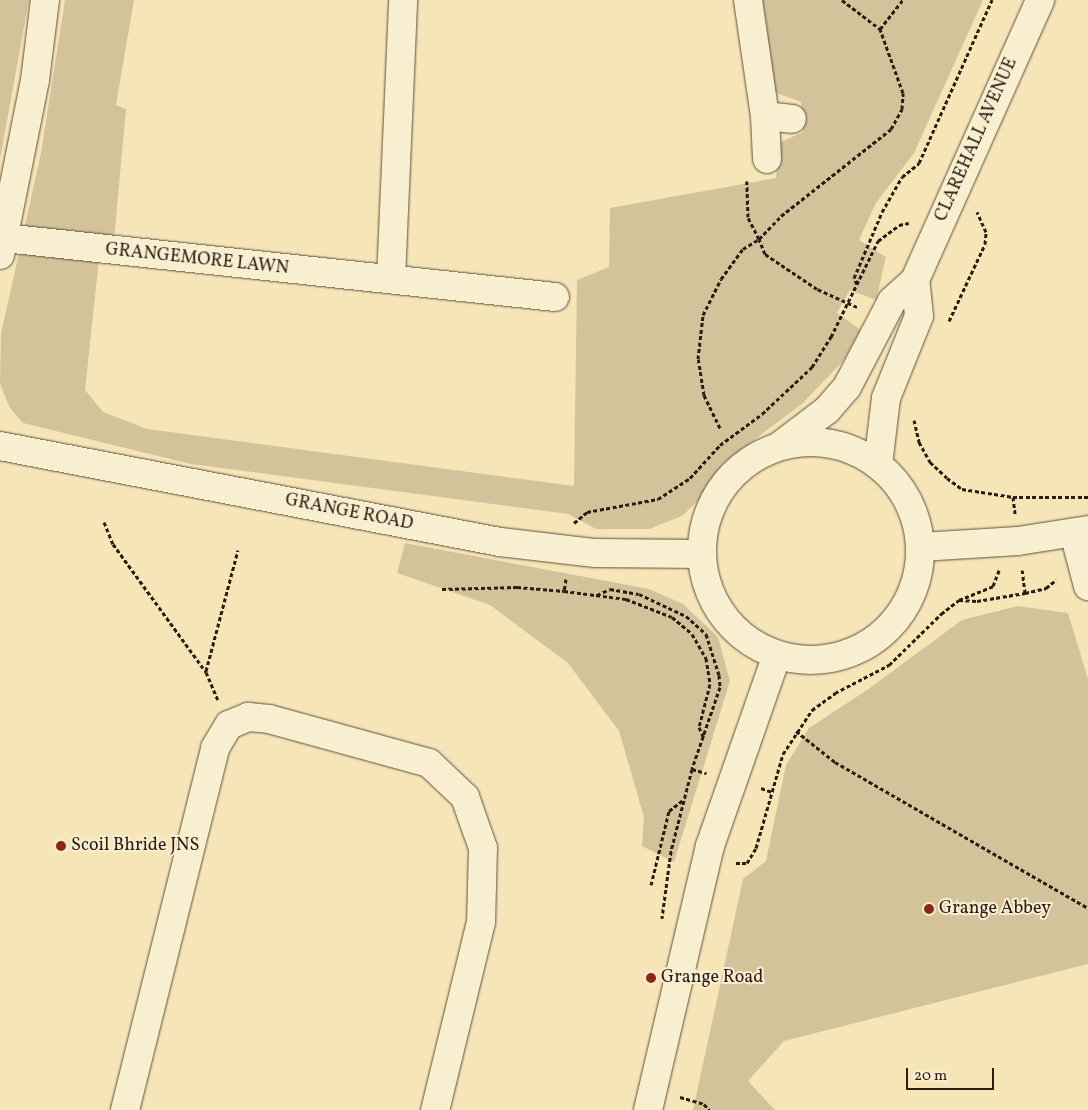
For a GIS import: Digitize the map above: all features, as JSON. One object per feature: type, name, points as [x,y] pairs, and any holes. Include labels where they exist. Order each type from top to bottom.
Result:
[{"type":"main road","points":[[2,247],[35,80],[45,0]]},
{"type":"main road","points":[[391,279],[403,0]]},
{"type":"main road","points":[[748,0],[765,116],[767,160]]},
{"type":"main road","name":"CLAREHALL AVENUE","points":[[780,446],[827,410],[848,387],[892,301],[915,280],[1040,0]]},
{"type":"main road","points":[[765,116],[792,118]]},
{"type":"main road","name":"GRANGEMORE LAWN","points":[[2,247],[391,279],[555,297]]},
{"type":"main road","name":"CLAREHALL AVENUE","points":[[878,465],[886,398],[919,316],[915,280]]},
{"type":"main road","points":[[802,441],[836,443],[869,457],[896,481],[914,512],[921,548],[917,582],[901,614],[877,639],[846,655],[811,661],[777,655],[753,644],[727,620],[706,580],[702,554],[706,521],[720,490],[742,466],[780,446],[802,441]]},
{"type":"main road","name":"GRANGE ROAD","points":[[0,446],[500,542],[595,553],[702,554]]},
{"type":"main road","points":[[921,548],[1009,541],[1081,532],[1088,586]]},
{"type":"main road","points":[[648,1110],[710,846],[761,708],[777,655]]},
{"type":"main road","points":[[125,1110],[215,748],[229,726],[248,717],[269,719],[429,763],[465,797],[483,848],[481,922],[435,1110]]},
{"type":"path","points":[[720,428],[704,395],[698,359],[703,314],[721,279],[743,249],[759,239],[781,216],[891,129],[902,109],[903,93],[880,29],[842,0]]},
{"type":"path","points":[[880,29],[902,0]]},
{"type":"path","points":[[857,285],[854,278],[882,212],[902,177],[919,163],[992,0]]},
{"type":"path","points":[[767,160],[747,175],[748,217],[765,254],[817,289],[848,303]]},
{"type":"path","points":[[948,322],[986,244],[986,232],[959,178]]},
{"type":"path","points":[[573,525],[574,520],[587,512],[658,499],[690,478],[720,445],[762,414],[812,368],[848,303],[878,241],[899,225],[942,218]]},
{"type":"path","points":[[913,415],[919,442],[930,462],[962,489],[1027,499],[1088,497]]},
{"type":"path","points":[[1013,498],[1014,504]]},
{"type":"path","points":[[104,522],[112,544],[206,672],[229,726]]},
{"type":"path","points":[[740,863],[748,863],[761,839],[762,826],[783,754],[796,731],[812,710],[835,693],[889,665],[959,600],[993,586],[1009,541]]},
{"type":"path","points":[[206,672],[238,550]]},
{"type":"path","points":[[564,591],[567,570]]},
{"type":"path","points":[[959,600],[977,601],[1025,593],[1046,588],[1057,579]]},
{"type":"path","points":[[1024,585],[1025,593]]},
{"type":"path","points":[[442,589],[517,587],[564,591],[626,599],[672,617],[692,634],[706,658],[710,684],[699,727],[704,738]]},
{"type":"path","points":[[596,596],[610,589],[639,594],[686,616],[706,634],[715,658],[720,687],[692,769],[681,811]]},
{"type":"path","points":[[796,731],[836,762],[1088,908]]},
{"type":"path","points":[[692,769],[709,774]]},
{"type":"path","points":[[755,787],[772,792]]},
{"type":"path","points":[[651,885],[670,810],[683,800]]},
{"type":"shaded area","points":[[0,0],[29,0],[0,159]]},
{"type":"shaded area","points":[[65,0],[134,0],[116,105],[126,109],[113,251],[100,250],[85,390],[103,412],[147,429],[574,486],[577,280],[609,267],[610,208],[776,178],[779,143],[803,132],[801,102],[771,91],[760,0],[983,0],[914,153],[876,203],[859,240],[886,257],[876,300],[850,290],[837,313],[861,330],[843,361],[802,404],[723,463],[702,497],[682,516],[649,529],[596,529],[568,514],[191,464],[23,423],[10,408],[0,384],[1,334],[41,153]]},
{"type":"shaded area","points":[[405,543],[649,589],[683,604],[718,637],[730,681],[674,862],[642,846],[644,817],[619,731],[568,663],[490,605],[397,573]]},
{"type":"shaded area","points":[[1018,606],[1068,613],[1088,679],[1088,964],[784,1041],[748,1081],[775,1110],[693,1110],[743,879],[766,861],[786,765],[809,728],[867,690],[962,620]]},
{"type":"place","name":"Scoil Bhride JNS","points":[[61,846]]},
{"type":"place","name":"Grange Abbey","points":[[929,909]]},
{"type":"place","name":"Grange Road","points":[[651,978]]}]
